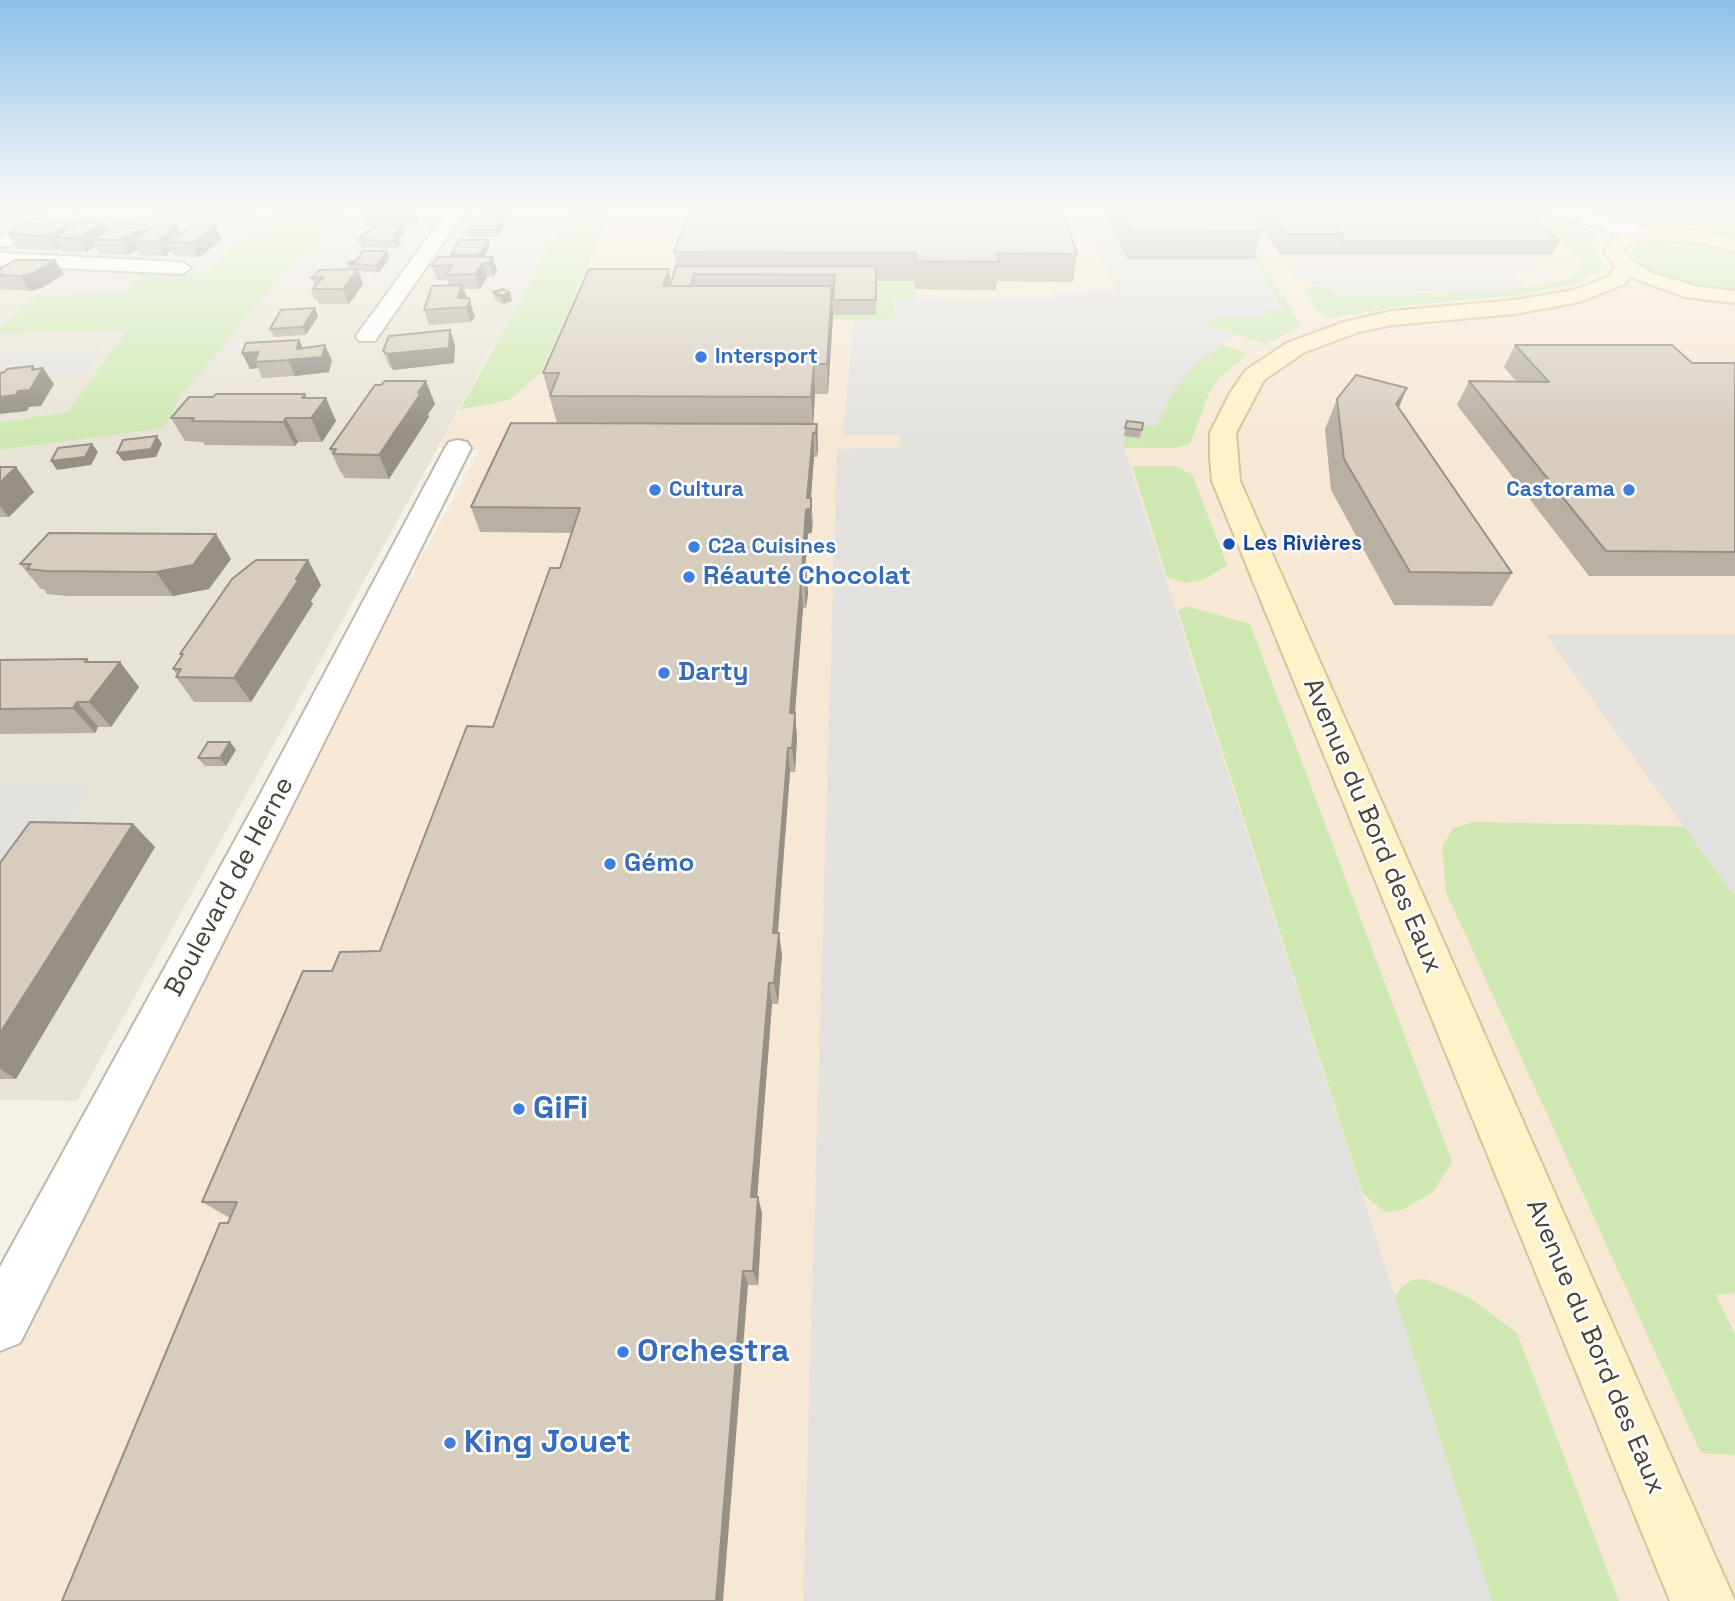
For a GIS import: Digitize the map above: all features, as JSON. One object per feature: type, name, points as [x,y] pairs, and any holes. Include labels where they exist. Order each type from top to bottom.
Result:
[{"type":"street","points":[[367,336],[404,285]]},
{"type":"street","name":"Avenue du Bord des Eaux","points":[[1594,292],[1609,285]]},
{"type":"street","points":[[1668,285],[1735,298]]},
{"type":"street","name":"Avenue du Bord des Eaux","points":[[1671,286],[1594,292],[1515,307],[1392,318],[1312,340],[1278,357],[1255,375],[1231,412],[1223,433],[1226,481],[1703,1601]]},
{"type":"street","name":"Boulevard de Herne","points":[[0,1323],[270,814],[458,448]]},
{"type":"shaded area","points":[[0,285],[135,285],[126,293],[37,295],[0,328]]},
{"type":"shaded area","points":[[274,285],[528,285],[77,1101],[0,1100],[0,450],[164,428],[184,392]]},
{"type":"shaded area","points":[[528,285],[1652,285],[1662,289],[1735,300],[1735,1601],[0,1601],[0,1329],[480,450],[439,448]]},
{"type":"shaded area","points":[[1113,285],[1269,285],[1283,310],[1262,310],[1266,317],[1213,317],[1204,323],[1237,335],[1196,364],[1172,393],[1157,426],[1126,425],[1124,448],[1492,1601],[803,1601],[837,449],[901,447],[900,435],[843,435],[854,320],[896,320],[894,299],[1056,298],[1054,292],[1116,291]]},
{"type":"shaded area","points":[[1316,285],[1521,285],[1525,288],[1437,294],[1433,291],[1414,291],[1415,294],[1340,295],[1337,291]]},
{"type":"shaded area","points":[[126,330],[67,412],[0,422],[0,333]]},
{"type":"shaded area","points":[[101,346],[87,373],[0,383],[0,357]]},
{"type":"shaded area","points":[[1546,635],[1735,635],[1735,897],[1722,880]]},
{"type":"shaded area","points":[[0,782],[95,783],[0,921]]},
{"type":"green space","points":[[135,285],[274,285],[184,392],[164,428],[0,450],[0,422],[67,412],[126,331],[0,333],[0,328],[37,295],[126,293]]},
{"type":"green space","points":[[528,285],[579,285],[541,372],[509,400],[460,410]]},
{"type":"green space","points":[[876,285],[914,285],[915,299],[894,299],[896,320],[833,320],[833,315],[876,315]]},
{"type":"green space","points":[[1268,285],[1276,285],[1301,326],[1265,344],[1204,323],[1213,317],[1265,317],[1261,309],[1282,309]]},
{"type":"green space","points":[[1543,285],[1569,285],[1518,295],[1408,305],[1332,318],[1317,310],[1305,292],[1312,287],[1324,287],[1340,295],[1509,290]]},
{"type":"green space","points":[[1696,285],[1735,285],[1735,292]]},
{"type":"green space","points":[[1222,344],[1248,354],[1219,378],[1209,393],[1190,444],[1176,448],[935,446],[1124,440],[1124,436],[1140,438],[1125,429],[1126,425],[1157,426],[1172,393],[1196,364]]},
{"type":"green space","points":[[1132,466],[1174,466],[1192,474],[1227,565],[1203,580],[1186,583],[1167,577]]},
{"type":"green space","points":[[1186,606],[1250,624],[1452,1162],[1433,1192],[1402,1210],[1385,1212],[1363,1194],[1178,611]]},
{"type":"green space","points":[[1474,822],[1713,827],[1723,880],[1735,897],[1735,1293],[1716,1295],[1735,1335],[1735,1455],[1701,1453],[1446,892],[1442,847],[1453,828]]},
{"type":"green space","points":[[1425,1279],[1470,1298],[1517,1333],[1619,1601],[1492,1601],[1395,1297],[1401,1288],[1412,1280]]},
{"type":"building","points":[[317,285],[346,285],[343,289],[313,289]]},
{"type":"building","points":[[462,285],[458,298],[469,298],[470,302],[466,307],[424,310],[432,286]]},
{"type":"building","name":"Intersport","points":[[582,285],[832,286],[827,364],[814,364],[811,397],[550,396],[559,373],[543,373]]},
{"type":"building","points":[[834,285],[876,285],[876,300],[833,300]]},
{"type":"building","points":[[503,289],[510,293],[501,296],[493,292]]},
{"type":"building","points":[[315,308],[303,327],[270,329],[281,310]]},
{"type":"building","points":[[450,330],[449,348],[387,354],[383,351],[389,336]]},
{"type":"building","points":[[299,340],[297,349],[325,345],[322,357],[255,362],[258,352],[242,353],[246,343]]},
{"type":"building","name":"Castorama","points":[[1515,345],[1672,345],[1692,363],[1735,363],[1735,552],[1606,551],[1469,381],[1549,382]]},
{"type":"building","points":[[33,366],[32,370],[43,368],[30,390],[0,397],[0,373],[7,369]]},
{"type":"building","points":[[1356,375],[1407,388],[1396,404],[1512,573],[1410,572],[1344,459],[1337,399]]},
{"type":"building","points":[[385,381],[426,381],[418,393],[421,393],[379,455],[333,454],[336,449],[330,449],[375,385],[381,385]]},
{"type":"building","points":[[216,394],[305,394],[302,398],[326,398],[311,418],[286,418],[283,422],[192,421],[194,418],[171,418],[189,397],[213,397]]},
{"type":"building","points":[[1127,421],[1143,423],[1142,430],[1125,428]]},
{"type":"building","points":[[511,423],[817,424],[816,433],[813,433],[807,498],[811,498],[811,508],[806,510],[802,569],[806,569],[805,583],[801,583],[790,713],[795,713],[794,728],[792,748],[788,748],[773,933],[779,933],[774,983],[769,983],[751,1197],[758,1197],[753,1271],[743,1271],[716,1601],[62,1601],[220,1223],[228,1223],[237,1202],[202,1202],[303,971],[332,971],[340,952],[380,951],[467,726],[493,727],[550,568],[560,568],[580,508],[471,507]]},
{"type":"building","points":[[157,436],[151,449],[117,453],[123,440]]},
{"type":"building","points":[[92,444],[85,457],[51,461],[58,448]]},
{"type":"building","points":[[0,467],[16,467],[0,483]]},
{"type":"building","points":[[49,533],[216,534],[193,565],[156,572],[46,571],[27,569],[31,564],[20,564]]},
{"type":"building","points":[[256,560],[308,560],[296,579],[299,579],[234,678],[176,677],[181,669],[173,669],[183,654],[180,654],[232,579]]},
{"type":"building","points":[[87,659],[85,662],[120,662],[89,702],[77,702],[73,708],[0,709],[0,660]]},
{"type":"building","points":[[208,742],[230,742],[220,758],[198,758]]},
{"type":"building","points":[[30,822],[133,824],[0,1033],[0,863]]},
{"type":"place","name":"Intersport","points":[[701,357]]},
{"type":"place","name":"Cultura","points":[[655,490]]},
{"type":"place","name":"Castorama","points":[[1629,490]]},
{"type":"place","name":"Les Rivières","points":[[1229,544]]},
{"type":"place","name":"C2a Cuisines","points":[[694,547]]},
{"type":"place","name":"Réauté Chocolat","points":[[689,577]]},
{"type":"place","name":"Darty","points":[[664,673]]},
{"type":"place","name":"Gémo","points":[[610,864]]},
{"type":"place","name":"GiFi","points":[[519,1109]]},
{"type":"place","name":"Orchestra","points":[[623,1352]]},
{"type":"place","name":"King Jouet","points":[[450,1443]]}]
